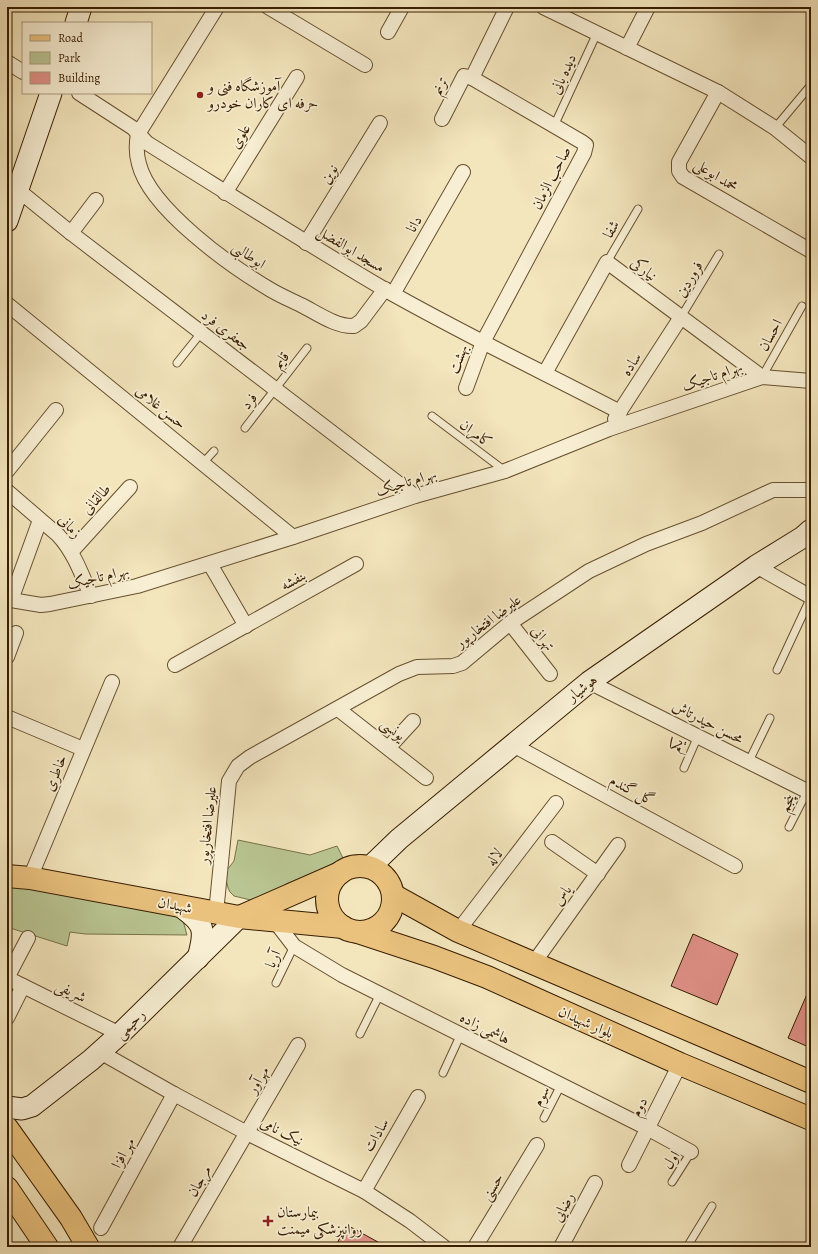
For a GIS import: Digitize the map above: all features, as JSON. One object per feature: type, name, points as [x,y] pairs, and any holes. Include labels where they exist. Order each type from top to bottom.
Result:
[{"type":"main road","points":[[76,22],[81,7]]},
{"type":"main road","points":[[7,221],[51,94]]},
{"type":"main road","name":"هوشیار","points":[[370,867],[400,839],[589,682],[756,566],[811,530]]},
{"type":"main road","points":[[239,917],[340,873],[354,867],[370,867],[384,877],[390,885],[393,895],[393,905],[390,914],[384,922],[376,928],[366,932],[351,930],[336,922],[330,914],[327,903],[328,892],[332,881],[340,873]]},
{"type":"main road","name":"شهیدان","points":[[7,876],[30,878],[239,917],[351,930]]},
{"type":"main road","points":[[393,895],[458,931],[811,1082]]},
{"type":"main road","points":[[180,906],[195,916],[201,925],[203,934],[198,958]]},
{"type":"main road","name":"رحیمی","points":[[7,1107],[22,1109],[32,1106],[100,1052],[239,917]]},
{"type":"main road","name":"بلوار شهیدان","points":[[351,930],[434,957],[487,977],[680,1064],[811,1120]]},
{"type":"main road","points":[[7,1128],[71,1218],[88,1247]]},
{"type":"main road","points":[[7,1188],[47,1247]]},
{"type":"street","points":[[138,134],[217,7]]},
{"type":"street","points":[[268,7],[365,65]]},
{"type":"street","points":[[388,32],[402,7]]},
{"type":"street","points":[[472,78],[507,7]]},
{"type":"street","points":[[543,7],[718,92],[775,128],[811,157]]},
{"type":"street","points":[[627,48],[648,7]]},
{"type":"street","points":[[7,62],[22,71]]},
{"type":"street","name":"ترنم","points":[[442,119],[464,76],[472,78]]},
{"type":"street","name":"علوی","points":[[225,193],[297,77]]},
{"type":"street","name":"صاحب الزمان","points":[[472,78],[582,142],[586,146],[584,153],[482,342]]},
{"type":"street","name":"محمد ابوعلی","points":[[718,92],[679,162],[679,171],[683,177],[811,251]]},
{"type":"street","name":"مسجد ابوالفضل","points":[[81,94],[133,128],[147,144],[306,243],[389,292],[482,342],[545,372],[620,412]]},
{"type":"street","name":"نوین","points":[[306,243],[380,123]]},
{"type":"street","name":"ابوطالبی","points":[[138,134],[136,150],[139,166],[146,181],[157,197],[176,218],[201,241],[271,290],[339,324],[354,326],[361,321],[389,292]]},
{"type":"street","name":"دانا","points":[[389,292],[463,172]]},
{"type":"street","name":"جعفری فرد","points":[[18,190],[71,233],[415,496]]},
{"type":"street","points":[[71,233],[96,200]]},
{"type":"street","name":"نیارکی","points":[[545,372],[607,262],[762,377]]},
{"type":"street","name":"حسن غلامی","points":[[7,304],[293,537]]},
{"type":"street","name":"ساده","points":[[609,429],[681,318]]},
{"type":"street","name":"بهشت","points":[[466,388],[482,342]]},
{"type":"street","name":"بهرام تاجیک","points":[[9,600],[41,605],[60,603],[137,586],[210,564],[415,496],[505,472],[609,429],[762,377],[811,381]]},
{"type":"street","points":[[7,471],[56,410]]},
{"type":"street","name":"طالقانی","points":[[71,552],[130,487]]},
{"type":"street","name":"علیرضا افتخارپور","points":[[216,913],[229,781],[238,766],[250,757],[399,674],[417,667],[453,666],[462,663],[510,623],[589,571],[646,544],[702,524],[773,490],[811,490]]},
{"type":"street","name":"زمانی","points":[[7,491],[58,535],[71,552],[91,596]]},
{"type":"street","points":[[9,600],[40,520]]},
{"type":"street","points":[[210,564],[246,626]]},
{"type":"street","name":"بنفشه","points":[[175,665],[356,564]]},
{"type":"street","points":[[756,566],[811,597]]},
{"type":"street","name":"تهرانی","points":[[510,623],[550,674]]},
{"type":"street","points":[[7,657],[16,633]]},
{"type":"street","name":"خاطری","points":[[30,878],[112,682]]},
{"type":"street","name":"محسن حیدرتاش","points":[[589,682],[749,761],[810,789]]},
{"type":"street","name":"یونسی","points":[[338,709],[389,747],[426,778]]},
{"type":"street","points":[[7,717],[84,749]]},
{"type":"street","points":[[389,747],[413,721]]},
{"type":"street","name":"گل گندم","points":[[513,745],[735,866]]},
{"type":"street","name":"لاله","points":[[458,931],[556,803]]},
{"type":"street","points":[[552,842],[598,874]]},
{"type":"street","name":"یاس","points":[[533,964],[618,845]]},
{"type":"street","name":"هاشمی زاده","points":[[274,920],[294,946],[342,975],[647,1128],[691,1152]]},
{"type":"street","points":[[7,978],[28,938]]},
{"type":"street","name":"شریفی","points":[[7,978],[120,1034]]},
{"type":"street","points":[[7,1018],[23,986]]},
{"type":"street","name":"مهرآور","points":[[247,1133],[298,1045]]},
{"type":"street","name":"نیک نامی","points":[[100,1052],[247,1133],[364,1191],[410,1221],[444,1247]]},
{"type":"street","name":"دوم","points":[[629,1165],[680,1064]]},
{"type":"street","name":"مهر افزا","points":[[101,1228],[174,1094]]},
{"type":"street","name":"سادات","points":[[364,1191],[418,1097]]},
{"type":"street","name":"مرجان","points":[[180,1247],[247,1133]]},
{"type":"street","name":"حسنی","points":[[476,1247],[537,1145]]},
{"type":"street","name":"رضایی","points":[[561,1247],[595,1183]]},
{"type":"lane","name":"دیده بانی","points":[[554,126],[597,33]]},
{"type":"lane","points":[[775,128],[811,85]]},
{"type":"lane","name":"شفا","points":[[607,262],[638,209]]},
{"type":"lane","name":"فروردین","points":[[681,318],[719,254]]},
{"type":"lane","name":"احسان","points":[[762,377],[802,306]]},
{"type":"lane","points":[[177,363],[201,333]]},
{"type":"lane","name":"قايم","points":[[274,389],[307,348]]},
{"type":"lane","name":"فرد","points":[[245,428],[274,389]]},
{"type":"lane","name":"کامران","points":[[432,416],[505,472]]},
{"type":"lane","points":[[204,463],[214,451]]},
{"type":"lane","points":[[777,670],[811,597]]},
{"type":"lane","points":[[749,761],[770,718]]},
{"type":"lane","name":"یکم","points":[[684,768],[698,736]]},
{"type":"lane","name":"پنجم","points":[[789,827],[810,789]]},
{"type":"lane","name":"آریا","points":[[276,983],[294,946]]},
{"type":"lane","points":[[360,1034],[380,994]]},
{"type":"lane","points":[[443,1073],[461,1034]]},
{"type":"lane","name":"سوم","points":[[544,1118],[561,1085]]},
{"type":"lane","name":"اول","points":[[672,1182],[691,1152]]},
{"type":"lane","points":[[688,1247],[712,1206]]},
{"type":"green space","points":[[238,840],[310,855],[337,846],[346,864],[317,871],[286,884],[271,897],[259,902],[234,896],[228,888],[226,879],[227,870],[234,861]]},
{"type":"green space","points":[[7,880],[182,917],[187,935],[85,934],[70,932],[67,946],[7,927]]},
{"type":"building","points":[[693,934],[738,954],[717,1005],[671,986]]},
{"type":"building","points":[[811,985],[811,1048],[788,1038]]},
{"type":"building","points":[[347,1225],[387,1247],[335,1247]]},
{"type":"place","name":"آموزشگاه فنی و حرفه ای کاران خودرو","points":[[200,95]]},
{"type":"place","name":"بیمارستان روانپزشکی میمنت","points":[[268,1221]]}]
